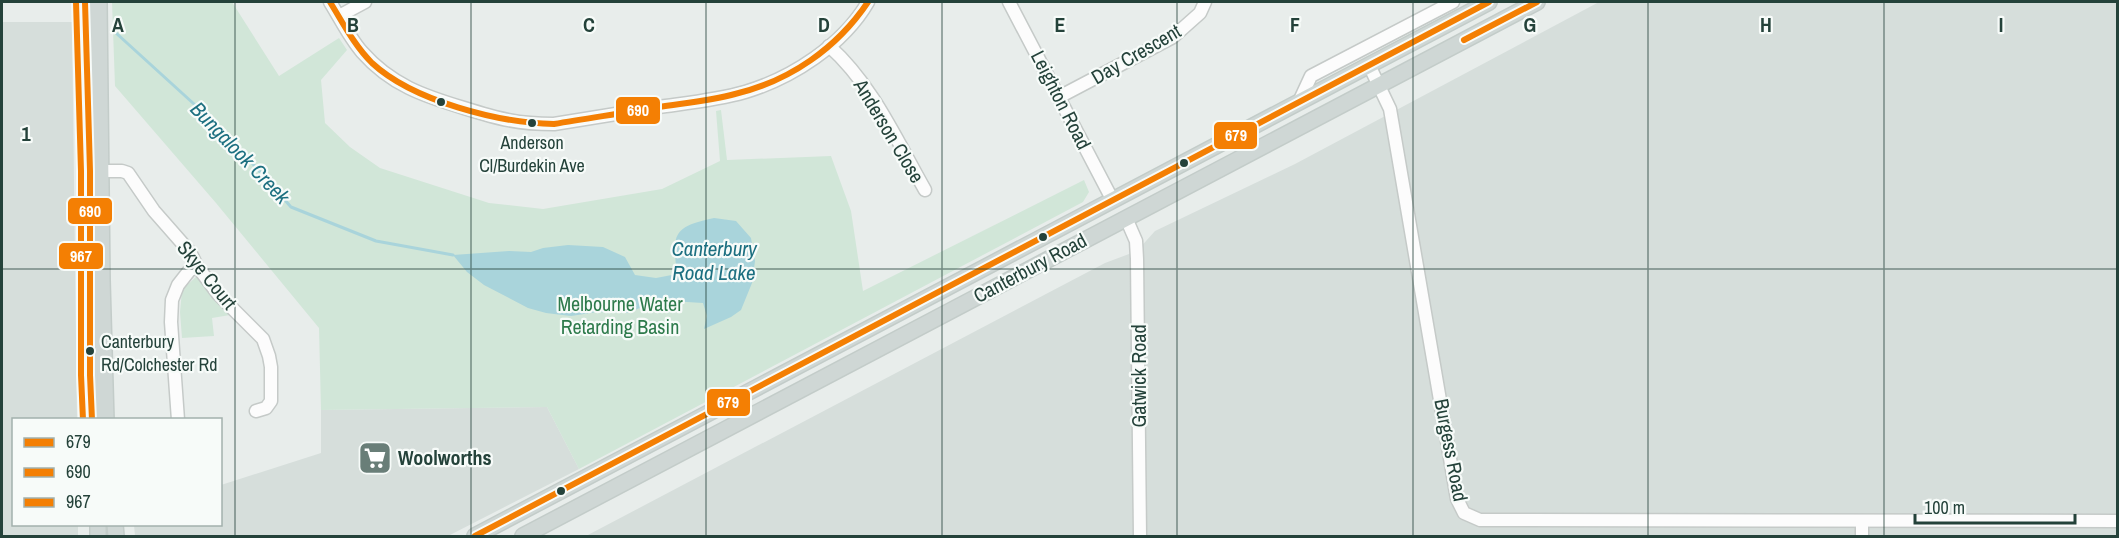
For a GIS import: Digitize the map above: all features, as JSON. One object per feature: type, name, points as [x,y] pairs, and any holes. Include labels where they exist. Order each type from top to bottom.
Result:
[{"type":"main road","points":[[85,2],[96,171],[106,418]]},
{"type":"main road","points":[[92,418],[90,375],[99,2]]},
{"type":"main road","name":"Canterbury Road","points":[[475,537],[492,532],[1112,199],[1489,2]]},
{"type":"main road","name":"Canterbury Road","points":[[523,537],[1537,2]]},
{"type":"main road","points":[[1112,199],[1126,218]]},
{"type":"main road","points":[[850,339],[860,358]]},
{"type":"street","points":[[330,2],[361,51],[395,81],[422,96],[509,122],[528,124],[554,124],[745,92],[783,77],[829,46],[848,28],[865,3]]},
{"type":"street","points":[[339,16],[365,2]]},
{"type":"street","name":"Leighton Road","points":[[1009,2],[1112,199]]},
{"type":"street","name":"Day Crescent","points":[[1059,97],[1173,37],[1200,12],[1205,2]]},
{"type":"street","points":[[1299,102],[1311,76],[1453,2]]},
{"type":"street","name":"Anderson Close","points":[[829,46],[848,65],[877,104],[925,190]]},
{"type":"street","name":"Burgess Road","points":[[1370,65],[1390,109],[1457,499],[1464,513],[1480,520],[2118,521]]},
{"type":"street","name":"Skye Court","points":[[96,171],[128,173],[154,211],[190,252],[197,266],[218,294],[252,325],[267,347],[271,400],[266,408],[256,411]]},
{"type":"street","name":"Gatwick Road","points":[[1126,218],[1136,241],[1137,259],[1140,537]]},
{"type":"street","points":[[178,418],[171,322],[172,300],[178,285],[189,271],[197,266]]},
{"type":"street","points":[[1862,521],[1862,537]]},
{"type":"shaded area","points":[[1599,2],[2117,2],[2117,536],[586,536],[1105,263],[1137,251],[1155,231],[1295,164]]},
{"type":"shaded area","points":[[2,22],[72,22],[77,418],[12,418],[12,526],[78,526],[78,536],[2,536]]},
{"type":"shaded area","points":[[547,407],[579,469],[448,536],[135,536],[134,526],[222,526],[222,485],[321,453],[321,410]]},
{"type":"green space","name":"Melbourne Water Retarding Basin","points":[[112,2],[232,2],[279,76],[339,38],[347,50],[321,80],[325,123],[350,147],[380,168],[489,203],[543,209],[662,189],[720,161],[716,111],[721,110],[727,160],[831,156],[851,211],[863,291],[1084,180],[1089,192],[1083,202],[579,469],[547,407],[321,410],[319,328],[216,203],[115,86]]},
{"type":"green space","points":[[197,276],[230,315],[212,318],[214,336],[182,338],[180,312],[182,290]]},
{"type":"water","name":"Canterbury Road Lake","points":[[714,218],[736,221],[751,238],[755,261],[752,283],[741,310],[704,329],[707,316],[703,303],[671,301],[650,304],[627,313],[597,312],[571,316],[528,308],[484,285],[467,272],[453,255],[509,251],[531,252],[568,245],[603,247],[625,257],[635,275],[656,278],[677,274],[675,249],[678,234],[690,225]]},
{"type":"waterway","name":"Bungalook Creek","points":[[116,33],[194,104],[291,207],[376,241],[453,255]]},
{"type":"transit line","name":"967","points":[[76,2],[81,171],[83,418]]},
{"type":"transit line","name":"690","points":[[85,2],[90,171],[92,418]]},
{"type":"transit line","name":"690","points":[[330,2],[349,34],[372,63],[410,88],[433,99],[483,114],[532,123],[554,124],[707,100],[775,81],[827,48],[856,19],[868,2]]},
{"type":"transit line","name":"679","points":[[475,536],[1489,2]]},
{"type":"transit line","name":"679","points":[[1464,40],[1537,2]]},
{"type":"place","name":"Anderson Cl/Burdekin Ave","points":[[532,123]]},
{"type":"place","name":"Canterbury Rd/Colchester Rd","points":[[90,351]]},
{"type":"place","name":"Woolworths","points":[[375,458]]}]
